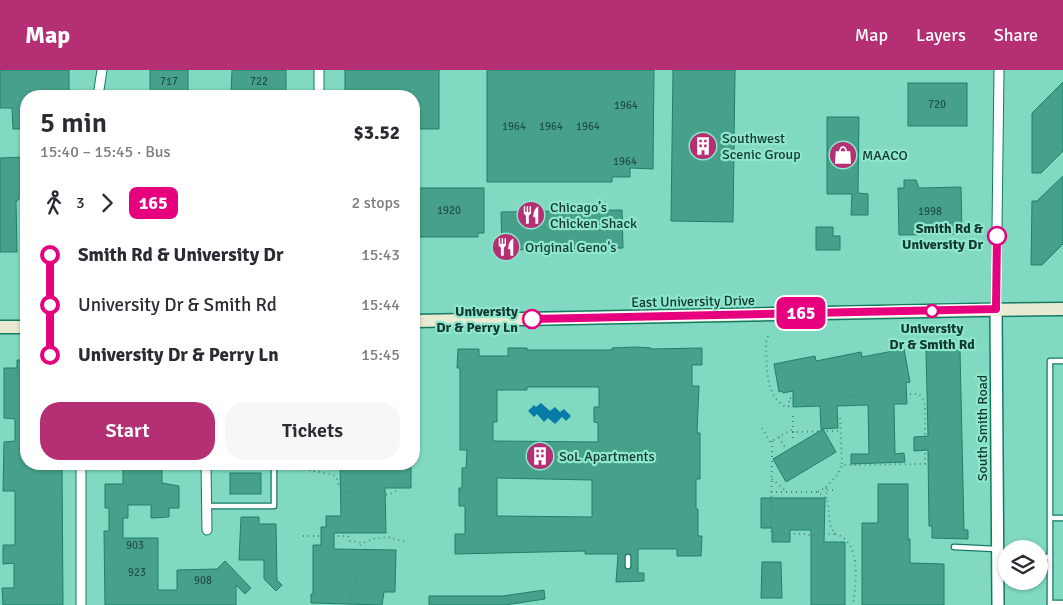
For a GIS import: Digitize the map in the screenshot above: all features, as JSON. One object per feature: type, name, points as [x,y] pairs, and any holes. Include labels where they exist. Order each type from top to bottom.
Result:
[{"type":"main road","name":"East University Drive","points":[[420,322],[1063,309]]},
{"type":"main road","points":[[0,327],[20,327]]},
{"type":"street","points":[[99,90],[102,70]]},
{"type":"street","points":[[319,70],[319,90]]},
{"type":"street","name":"South Smith Road","points":[[999,70],[996,309],[1001,540]]},
{"type":"street","points":[[80,605],[81,470]]},
{"type":"street","points":[[206,470],[207,530]]},
{"type":"street","name":"South Smith Road","points":[[998,605],[999,590]]},
{"type":"lane","points":[[1063,361],[1050,361],[1049,557],[1050,604],[1063,603]]},
{"type":"lane","points":[[207,506],[274,506],[274,470]]},
{"type":"lane","points":[[1050,518],[1063,518]]},
{"type":"lane","points":[[954,547],[969,548],[998,558]]},
{"type":"lane","points":[[628,557],[628,566]]},
{"type":"path","points":[[768,336],[766,342],[768,384],[782,405],[786,407],[789,406],[789,398],[919,394],[923,399],[925,405],[925,464],[842,465]]},
{"type":"path","points":[[771,492],[818,492],[826,488],[838,474],[842,465],[840,414]]},
{"type":"path","points":[[793,416],[794,441]]},
{"type":"path","points":[[762,428],[770,442],[772,441]]},
{"type":"path","points":[[772,441],[793,430],[841,431]]},
{"type":"path","points":[[780,437],[785,447]]},
{"type":"path","points":[[772,441],[771,533],[842,535],[849,542],[853,551],[856,579],[853,605]]},
{"type":"path","points":[[309,470],[336,477],[340,488],[354,494],[383,491],[384,494],[388,495],[396,491]]},
{"type":"path","points":[[772,478],[787,492]]},
{"type":"path","points":[[826,488],[837,490]]},
{"type":"path","points":[[826,488],[827,500]]},
{"type":"path","points":[[818,492],[828,502],[830,525],[835,534]]},
{"type":"path","points":[[303,536],[348,536],[350,541],[361,543],[386,537],[404,542]]},
{"type":"path","points":[[350,605],[352,593],[350,590],[358,583],[354,578],[361,543]]},
{"type":"water","points":[[541,403],[550,411],[555,407],[560,412],[564,409],[571,416],[566,421],[562,417],[555,424],[548,418],[544,422],[537,414],[534,417],[528,411],[534,405],[536,407]]},
{"type":"building","points":[[0,70],[69,70],[69,90],[20,90],[20,129],[13,129],[12,108],[0,108]]},
{"type":"building","points":[[150,70],[188,70],[188,90],[150,90]]},
{"type":"building","points":[[232,70],[286,70],[286,90],[231,90]]},
{"type":"building","points":[[345,70],[439,70],[439,129],[420,129],[420,90],[345,90]]},
{"type":"building","points":[[487,70],[654,70],[653,169],[630,168],[630,177],[612,177],[612,182],[487,182]]},
{"type":"building","name":"Southwest Scenic Group","points":[[673,70],[735,70],[733,222],[671,221]]},
{"type":"building","points":[[1063,82],[1063,151],[1041,173],[1032,173],[1032,113]]},
{"type":"building","points":[[908,83],[967,83],[967,126],[908,126]]},
{"type":"building","name":"MAACO","points":[[827,117],[859,117],[858,193],[868,194],[868,215],[851,215],[852,194],[827,194]]},
{"type":"building","points":[[20,157],[20,198],[16,202],[17,252],[0,252],[0,158]]},
{"type":"building","points":[[1063,176],[1063,244],[1042,265],[1031,265],[1032,201],[1037,201]]},
{"type":"building","points":[[904,180],[916,180],[919,188],[961,187],[962,234],[899,235],[898,188],[904,188]]},
{"type":"building","points":[[420,188],[484,188],[484,233],[478,233],[478,237],[420,237]]},
{"type":"building","points":[[622,210],[623,248],[502,250],[501,212]]},
{"type":"building","points":[[816,227],[833,227],[833,236],[840,236],[840,250],[816,250]]},
{"type":"building","name":"SoL Apartments","points":[[508,348],[527,348],[527,350],[612,350],[612,348],[702,348],[702,365],[692,365],[692,386],[699,386],[697,433],[700,433],[700,479],[696,479],[696,509],[698,509],[698,536],[702,536],[701,556],[677,556],[677,549],[638,549],[638,573],[644,573],[644,581],[616,582],[618,554],[585,554],[585,551],[455,554],[455,534],[465,534],[465,506],[459,506],[459,488],[462,488],[462,468],[466,468],[467,450],[460,450],[460,368],[457,368],[458,349],[479,349],[479,356],[508,356]],"holes":[[[527,387],[599,387],[599,407],[594,407],[594,422],[598,423],[598,442],[493,441],[493,422],[497,422],[497,390],[527,390]],[[497,478],[592,480],[592,517],[497,516]]]},
{"type":"building","points":[[904,349],[910,382],[906,383],[907,404],[894,404],[895,454],[904,453],[905,462],[851,464],[851,454],[869,454],[868,405],[837,406],[838,428],[821,429],[820,406],[793,407],[793,391],[779,392],[774,364],[815,356],[816,361],[861,352],[862,357]]},
{"type":"building","points":[[960,350],[964,530],[968,530],[968,539],[932,538],[932,526],[929,526],[928,450],[914,451],[914,437],[928,436],[926,351]]},
{"type":"building","points":[[17,360],[20,360],[20,470],[62,470],[63,605],[3,605],[2,588],[14,588],[14,563],[3,564],[3,545],[15,545],[15,491],[3,491],[4,442],[15,441],[15,419],[4,418],[4,368],[17,368]]},
{"type":"building","points":[[823,429],[836,452],[786,482],[773,459]]},
{"type":"building","points":[[123,470],[162,470],[162,483],[179,486],[179,508],[169,508],[169,517],[151,518],[151,505],[128,505],[128,518],[123,518],[123,538],[158,538],[158,590],[177,590],[177,570],[217,569],[225,561],[251,588],[245,594],[236,585],[236,605],[105,605],[104,531],[109,531],[109,508],[105,508],[105,484],[123,484]]},
{"type":"building","points":[[340,470],[411,470],[411,488],[385,488],[386,533],[334,533],[334,549],[396,550],[395,592],[384,592],[382,605],[311,603],[311,594],[313,594],[313,545],[321,545],[321,527],[326,527],[326,516],[341,516]]},
{"type":"building","points":[[230,473],[261,473],[261,494],[230,494]]},
{"type":"building","points":[[878,484],[908,484],[910,563],[944,564],[944,605],[862,605],[862,523],[878,523]]},
{"type":"building","points":[[761,498],[825,498],[824,542],[845,542],[845,605],[811,605],[811,530],[790,530],[790,542],[772,542],[772,528],[761,528]]},
{"type":"building","points":[[241,517],[259,517],[259,524],[276,524],[277,580],[282,585],[276,591],[264,579],[264,560],[239,560]]},
{"type":"building","points":[[762,562],[781,562],[782,598],[761,598]]},
{"type":"building","points":[[544,590],[545,599],[505,605],[429,605],[429,596],[503,596]]},
{"type":"bus line","name":"165","points":[[532,319],[996,309],[997,236]]},
{"type":"place","name":"Southwest Scenic Group","points":[[703,146]]},
{"type":"place","name":"MAACO","points":[[843,155]]},
{"type":"place","name":"Chicago’s Chicken Shack","points":[[531,215]]},
{"type":"place","name":"Smith Rd & University Dr","points":[[997,236]]},
{"type":"place","name":"Original Geno's","points":[[506,247]]},
{"type":"place","name":"University Dr & Smith Rd","points":[[932,311]]},
{"type":"place","name":"University Dr & Perry Ln","points":[[532,319]]},
{"type":"place","name":"SoL Apartments","points":[[540,456]]}]
